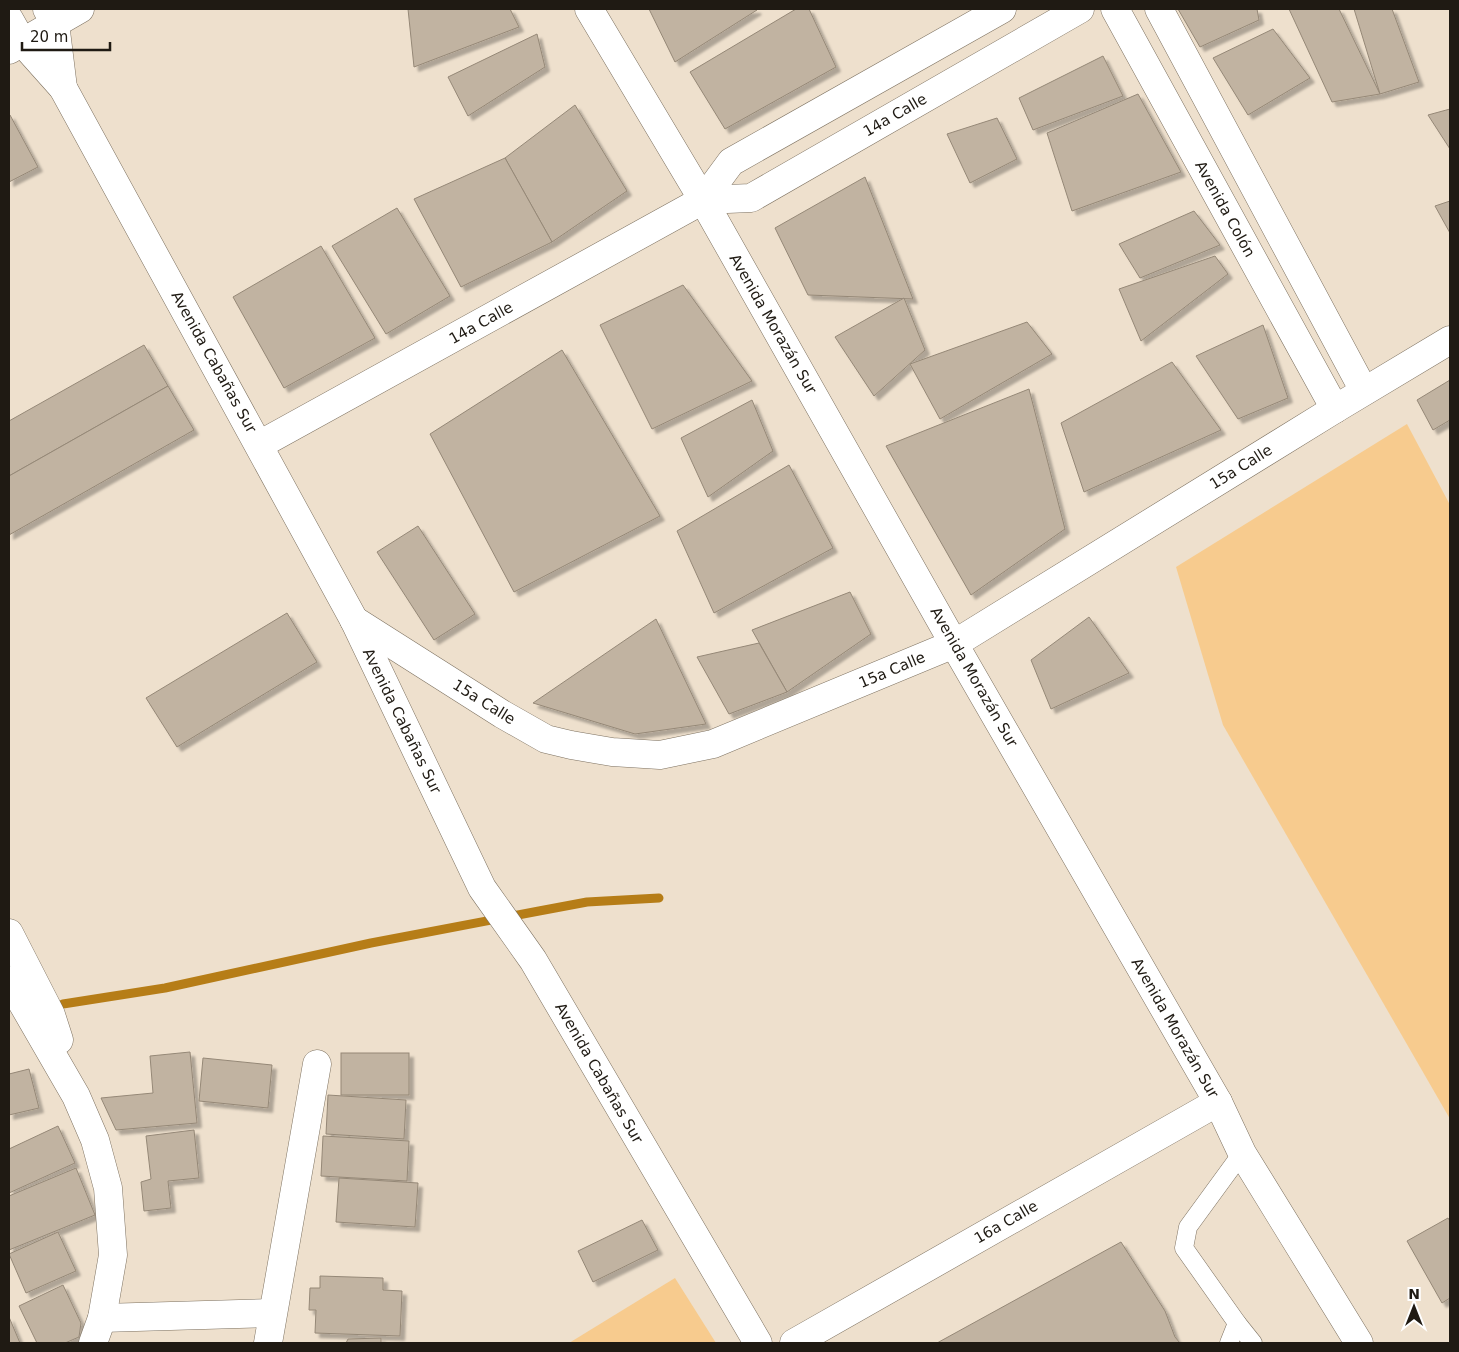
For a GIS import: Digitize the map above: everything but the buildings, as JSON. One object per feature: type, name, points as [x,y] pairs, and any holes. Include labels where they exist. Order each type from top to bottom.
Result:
[{"type":"street","points":[[16,46],[51,16],[80,9]]},
{"type":"street","name":"14a Calle","points":[[259,445],[703,200],[731,162],[1002,9]]},
{"type":"street","name":"14a Calle","points":[[703,200],[751,198],[1080,9]]},
{"type":"street","name":"Avenida Colón","points":[[1115,9],[1335,409]]},
{"type":"street","points":[[1159,9],[1364,391]]},
{"type":"street","name":"Avenida Morazán Sur","points":[[597,11],[954,644],[1218,1102],[1242,1153],[1359,1343]]},
{"type":"street","name":"Avenida Cabañas Sur","points":[[51,16],[63,88],[354,620],[482,888],[533,960],[758,1343]]},
{"type":"street","name":"Avenida Cabañas Sur","points":[[9,19],[16,46],[63,88]]},
{"type":"street","name":"15a Calle","points":[[354,620],[502,714],[546,739],[612,752],[660,755],[713,744],[954,644],[1450,340]]},
{"type":"street","points":[[9,933],[51,1015],[76,1096],[95,1140],[108,1188],[113,1255],[102,1318],[93,1343]]},
{"type":"street","points":[[9,980],[76,1096]]},
{"type":"street","points":[[268,1343],[317,1064]]},
{"type":"street","name":"16a Calle","points":[[794,1343],[1218,1102]]},
{"type":"street","points":[[102,1318],[272,1313]]},
{"type":"lane","points":[[1242,1153],[1188,1227],[1184,1248],[1253,1343]]},
{"type":"lane","points":[[1230,1343],[1237,1323]]},
{"type":"shaded area","points":[[1407,424],[1450,505],[1450,1119],[1223,725],[1176,567]]},
{"type":"shaded area","points":[[675,1278],[716,1343],[569,1343]]},
{"type":"waterway","points":[[63,1004],[165,988],[371,943],[587,902],[659,898]]}]
